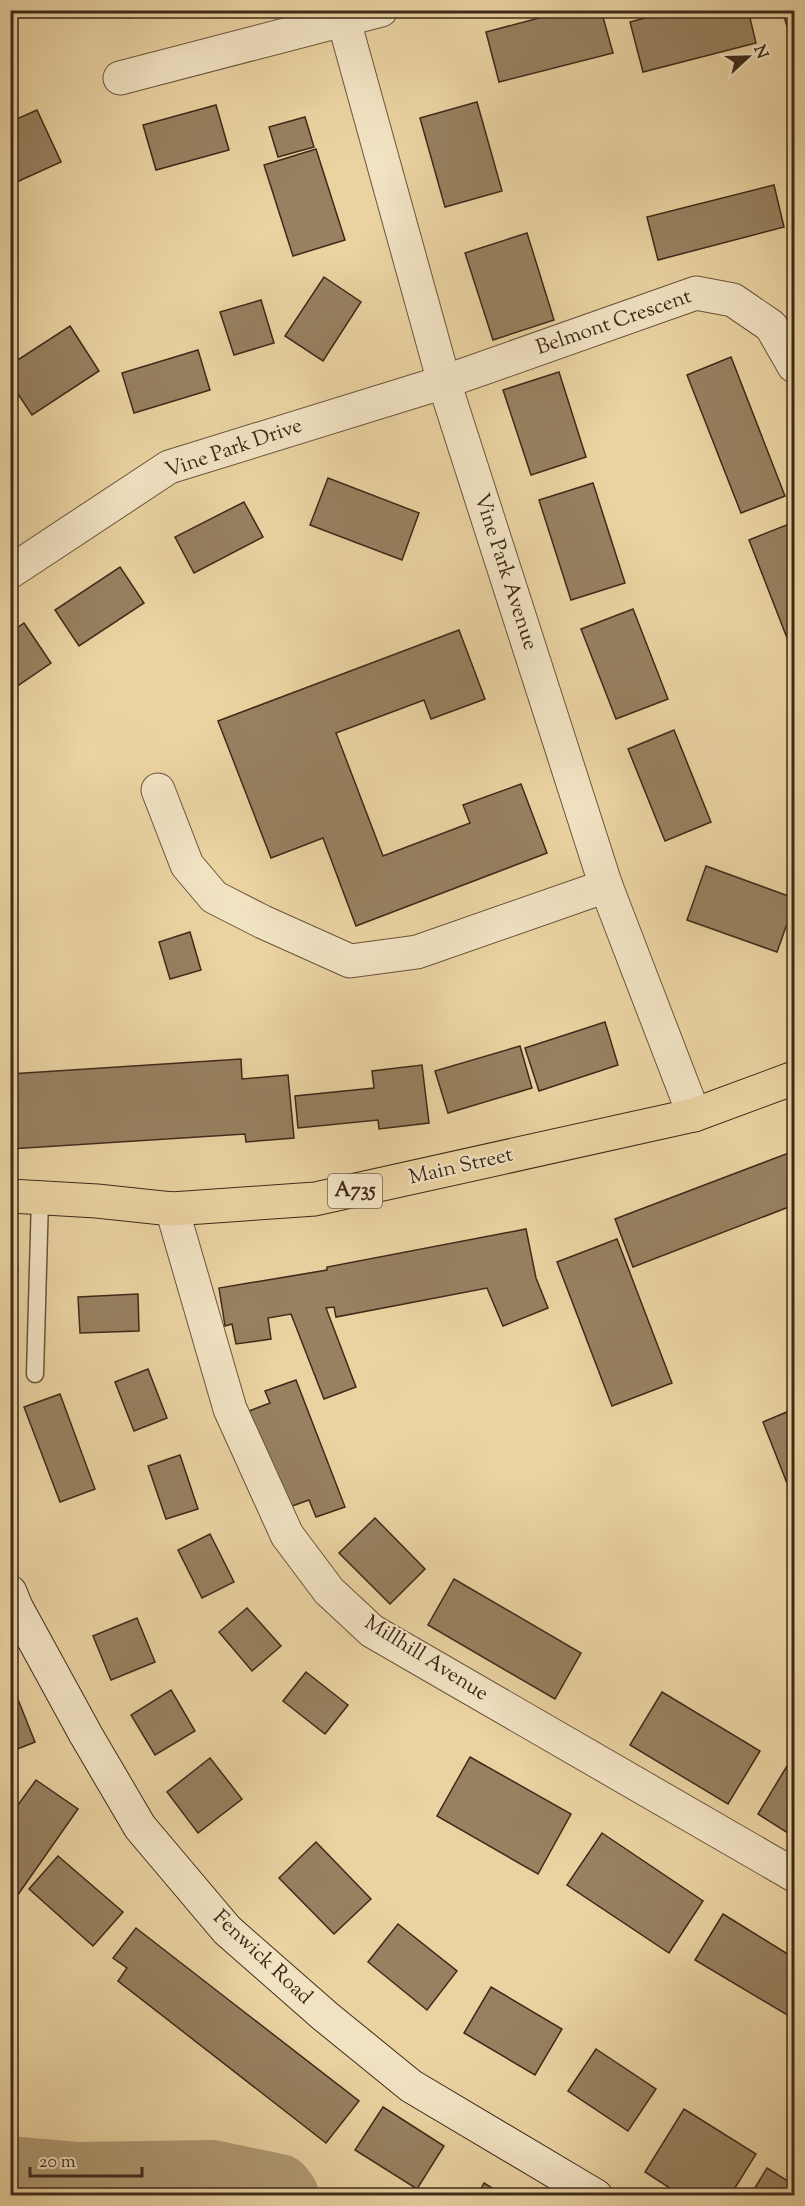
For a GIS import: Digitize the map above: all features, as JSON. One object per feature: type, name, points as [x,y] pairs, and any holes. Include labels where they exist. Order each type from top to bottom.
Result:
[{"type":"main road","name":"A735","points":[[694,1115],[795,1078]]},
{"type":"main road","name":"Main Street","points":[[25,1197],[97,1201],[172,1209],[315,1199],[694,1115]]},
{"type":"street","points":[[120,78],[381,10]]},
{"type":"street","name":"Vine Park Avenue","points":[[344,21],[444,382],[606,886],[694,1115]]},
{"type":"street","name":"Belmont Crescent","points":[[444,382],[696,293],[733,300],[771,326],[795,366]]},
{"type":"street","name":"Vine Park Drive","points":[[10,572],[169,467],[444,382]]},
{"type":"street","points":[[158,790],[187,865],[214,897],[350,961],[417,952],[606,886]]},
{"type":"street","name":"Millhill Avenue","points":[[172,1209],[230,1409],[287,1535],[328,1591],[372,1631],[795,1875]]},
{"type":"street","name":"Fenwick Road","points":[[10,1592],[75,1715],[140,1827],[227,1930],[325,2016],[411,2086],[596,2196]]},
{"type":"lane","points":[[25,1197],[35,1374]]},
{"type":"building","points":[[125,10],[156,10],[128,18]]},
{"type":"building","points":[[569,10],[601,10],[613,53],[499,82],[486,32]]},
{"type":"building","points":[[674,10],[748,10],[756,43],[643,72],[630,22]]},
{"type":"building","points":[[782,10],[794,10],[794,32],[789,33]]},
{"type":"building","points":[[477,102],[502,191],[445,207],[420,118]]},
{"type":"building","points":[[216,105],[229,150],[156,170],[143,125]]},
{"type":"building","points":[[37,110],[61,162],[10,185],[10,122]]},
{"type":"building","points":[[305,117],[314,147],[278,157],[269,127]]},
{"type":"building","points":[[316,149],[345,240],[293,256],[264,165]]},
{"type":"building","points":[[794,180],[794,209],[788,182]]},
{"type":"building","points":[[774,185],[784,227],[658,260],[647,217]]},
{"type":"building","points":[[527,233],[554,320],[493,340],[465,253]]},
{"type":"building","points":[[324,277],[361,302],[323,361],[285,336]]},
{"type":"building","points":[[261,300],[274,343],[234,355],[220,312]]},
{"type":"building","points":[[70,326],[99,371],[32,415],[10,382],[10,365]]},
{"type":"building","points":[[198,350],[210,390],[134,413],[122,373]]},
{"type":"building","points":[[731,357],[785,496],[741,513],[687,375]]},
{"type":"building","points":[[559,372],[586,457],[531,475],[503,390]]},
{"type":"building","points":[[328,478],[419,513],[402,560],[310,525]]},
{"type":"building","points":[[593,483],[625,583],[571,600],[539,500]]},
{"type":"building","points":[[244,502],[263,537],[194,573],[175,537]]},
{"type":"building","points":[[794,522],[794,656],[749,540]]},
{"type":"building","points":[[120,567],[144,603],[79,646],[55,610]]},
{"type":"building","points":[[633,609],[668,699],[616,719],[581,629]]},
{"type":"building","points":[[24,623],[51,663],[10,691],[10,633]]},
{"type":"building","points":[[459,630],[485,699],[431,719],[424,700],[336,733],[383,856],[470,823],[463,805],[521,784],[547,853],[356,926],[323,838],[271,858],[218,721]]},
{"type":"building","points":[[674,730],[711,822],[665,841],[628,749]]},
{"type":"building","points":[[706,866],[794,898],[794,904],[777,952],[687,920]]},
{"type":"building","points":[[190,932],[201,970],[170,979],[159,942]]},
{"type":"building","points":[[605,1022],[618,1065],[539,1091],[525,1048]]},
{"type":"building","points":[[520,1046],[532,1088],[448,1113],[435,1071]]},
{"type":"building","points":[[241,1059],[242,1079],[288,1075],[294,1138],[246,1142],[245,1134],[10,1149],[10,1074]]},
{"type":"building","points":[[422,1065],[429,1123],[379,1129],[378,1120],[298,1128],[295,1096],[374,1088],[372,1071]]},
{"type":"building","points":[[794,1151],[794,1205],[633,1267],[615,1219]]},
{"type":"building","points":[[526,1229],[536,1278],[548,1308],[503,1326],[487,1288],[336,1317],[334,1307],[326,1308],[356,1387],[324,1399],[291,1314],[268,1318],[271,1339],[236,1344],[232,1324],[225,1326],[219,1288],[327,1270],[327,1267]]},
{"type":"building","points":[[617,1239],[672,1383],[612,1406],[557,1262]]},
{"type":"building","points":[[10,1268],[18,1268],[10,1319]]},
{"type":"building","points":[[138,1294],[139,1331],[80,1333],[78,1297]]},
{"type":"building","points":[[148,1369],[167,1418],[134,1431],[115,1382]]},
{"type":"building","points":[[296,1380],[345,1507],[316,1517],[309,1500],[281,1510],[244,1413],[270,1403],[265,1391]]},
{"type":"building","points":[[60,1394],[95,1489],[60,1502],[24,1407]]},
{"type":"building","points":[[794,1409],[794,1501],[763,1422]]},
{"type":"building","points":[[180,1455],[198,1509],[166,1519],[148,1466]]},
{"type":"building","points":[[375,1518],[425,1569],[390,1604],[339,1553]]},
{"type":"building","points":[[210,1534],[234,1582],[202,1598],[178,1550]]},
{"type":"building","points":[[454,1579],[581,1653],[555,1699],[428,1625]]},
{"type":"building","points":[[247,1608],[281,1646],[252,1671],[219,1632]]},
{"type":"building","points":[[137,1618],[155,1662],[111,1680],[93,1636]]},
{"type":"building","points":[[306,1672],[348,1705],[325,1734],[283,1701]]},
{"type":"building","points":[[13,1687],[35,1742],[10,1752],[10,1688]]},
{"type":"building","points":[[171,1690],[195,1731],[155,1755],[131,1715]]},
{"type":"building","points":[[662,1692],[760,1751],[728,1804],[630,1745]]},
{"type":"building","points":[[470,1757],[571,1814],[538,1874],[437,1816]]},
{"type":"building","points":[[210,1758],[242,1799],[198,1833],[167,1792]]},
{"type":"building","points":[[787,1766],[794,1770],[794,1837],[758,1814]]},
{"type":"building","points":[[36,1780],[78,1809],[10,1906],[10,1816]]},
{"type":"building","points":[[602,1833],[703,1901],[669,1953],[567,1885]]},
{"type":"building","points":[[316,1842],[371,1899],[334,1934],[279,1878]]},
{"type":"building","points":[[58,1856],[123,1912],[93,1946],[29,1889]]},
{"type":"building","points":[[723,1914],[794,1958],[794,2019],[695,1960]]},
{"type":"building","points":[[398,1924],[457,1971],[427,2010],[368,1962]]},
{"type":"building","points":[[136,1928],[359,2101],[326,2143],[118,1981],[127,1968],[113,1958]]},
{"type":"building","points":[[491,1987],[562,2029],[535,2075],[464,2033]]},
{"type":"building","points":[[596,2049],[656,2089],[628,2131],[568,2091]]},
{"type":"building","points":[[383,2107],[444,2146],[417,2189],[355,2150]]},
{"type":"building","points":[[684,2109],[756,2154],[730,2196],[682,2196],[645,2172]]},
{"type":"building","points":[[767,2168],[794,2185],[794,2196],[750,2196]]},
{"type":"building","points":[[484,2183],[505,2196],[477,2196]]},
{"type":"waterway","points":[[10,2170],[78,2176],[212,2174],[279,2188],[285,2196]]}]
